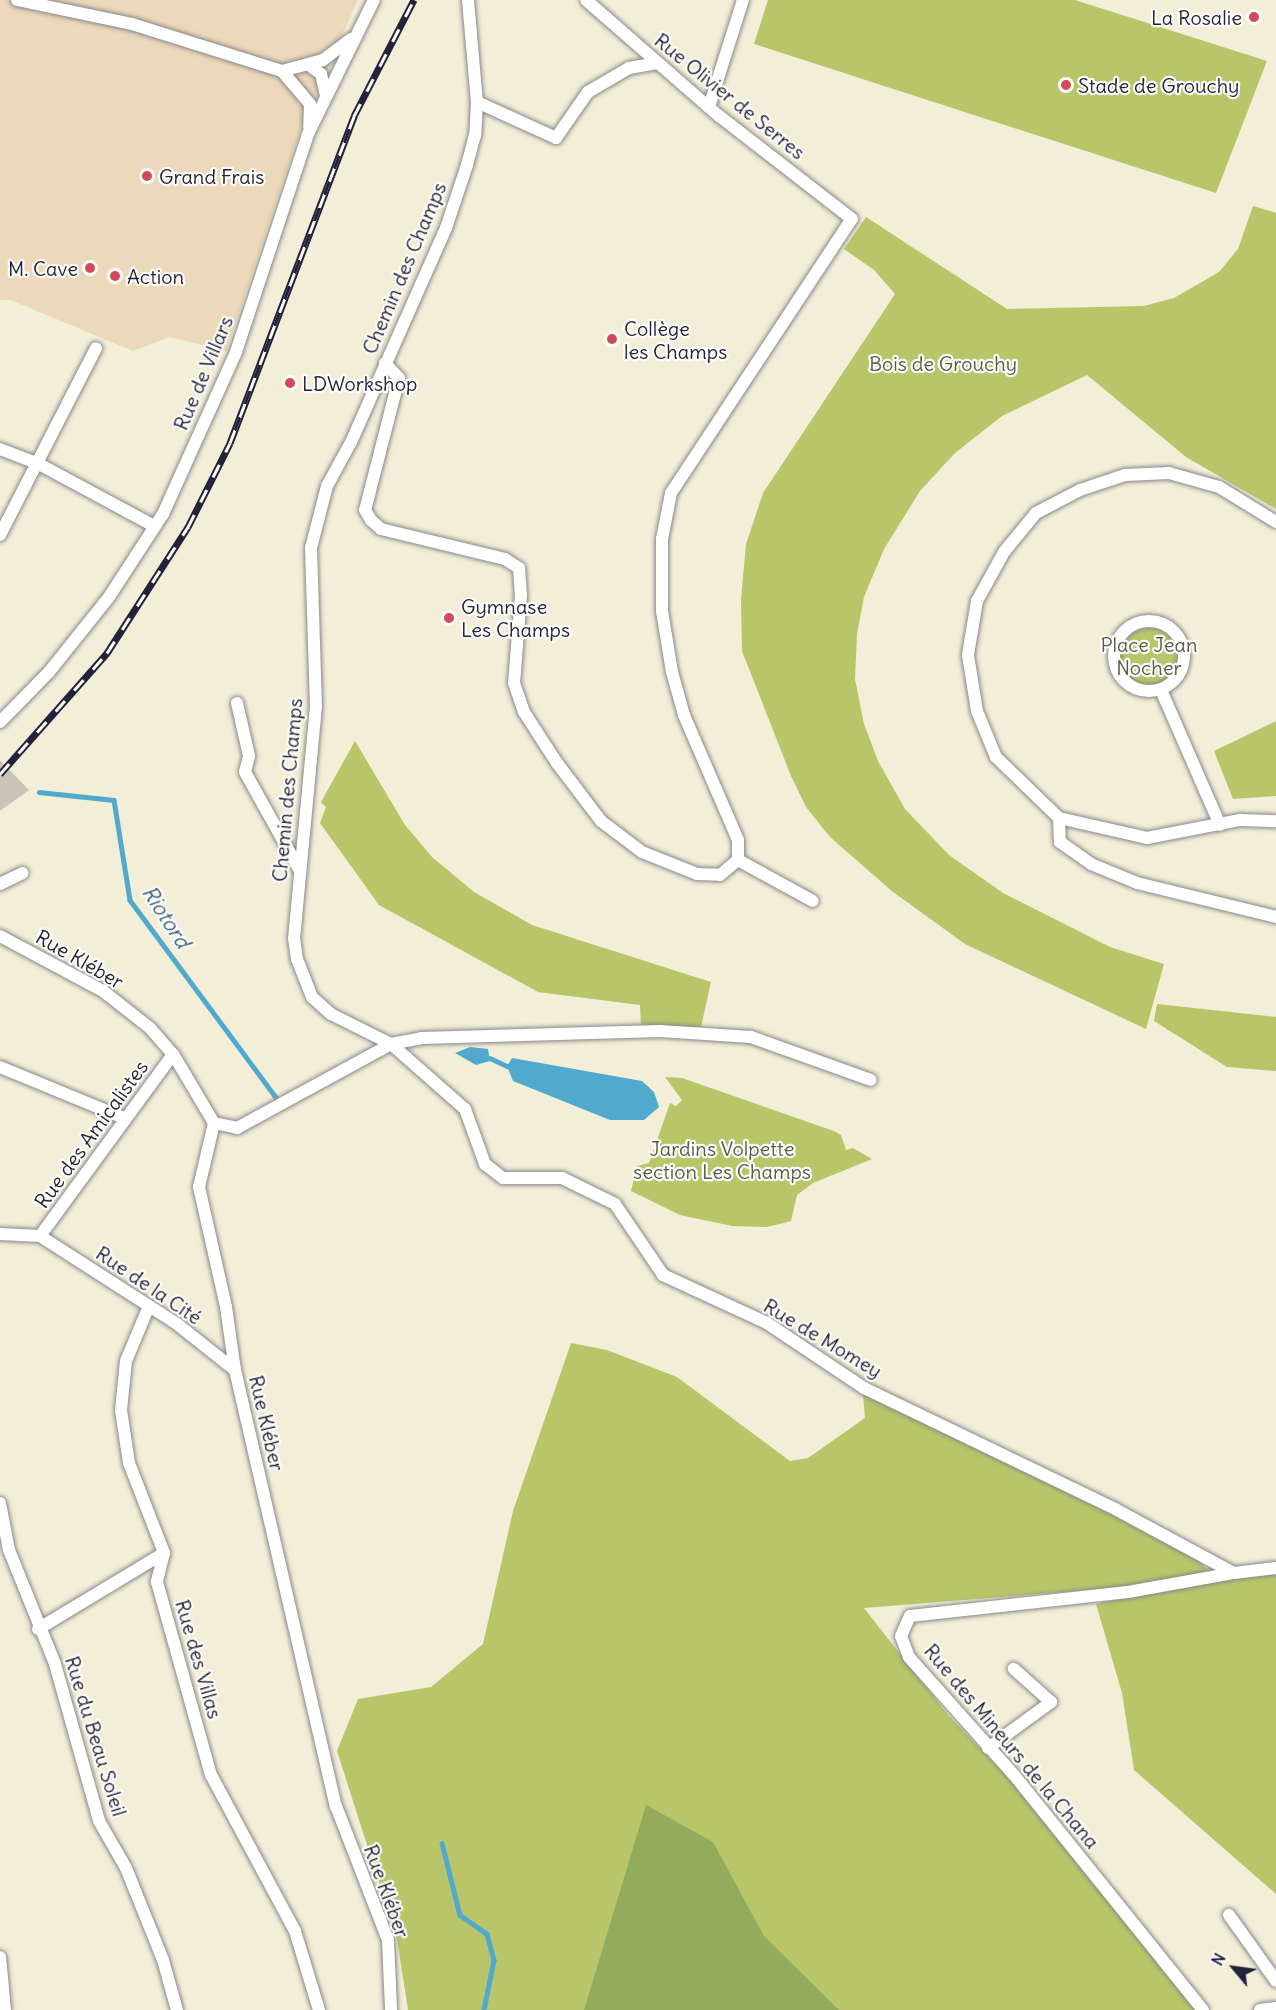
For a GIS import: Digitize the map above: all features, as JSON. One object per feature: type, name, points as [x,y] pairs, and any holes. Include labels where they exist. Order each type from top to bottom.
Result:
[{"type":"street","points":[[17,0],[132,24],[282,71],[323,60],[352,39]]},
{"type":"street","name":"Rue de Villars","points":[[0,722],[50,672],[109,597],[163,514],[236,352],[308,134],[352,39],[375,0]]},
{"type":"street","name":"Chemin des Champs","points":[[391,1044],[332,1014],[312,997],[297,959],[294,938],[300,869],[310,798],[316,706],[310,548],[327,486],[351,442],[455,202],[475,135],[477,102],[468,0]]},
{"type":"street","name":"Rue Olivier de Serres","points":[[586,0],[709,107],[852,219],[671,493],[662,538],[662,611],[672,672],[684,715],[738,840],[738,860]]},
{"type":"street","points":[[709,107],[743,0]]},
{"type":"street","points":[[477,102],[556,138],[588,92],[629,68],[656,63]]},
{"type":"street","points":[[309,64],[321,75],[326,95]]},
{"type":"street","points":[[282,71],[310,104],[308,134]]},
{"type":"street","points":[[0,535],[39,464],[96,348]]},
{"type":"street","points":[[385,363],[399,378],[365,510],[371,520],[381,529],[505,558],[519,568],[521,595],[514,683],[524,712],[557,763],[601,821],[642,852],[697,874],[720,874],[738,860],[813,901]]},
{"type":"street","points":[[0,449],[39,464],[154,526]]},
{"type":"street","points":[[1276,522],[1219,487],[1169,472],[1125,475],[1080,490],[1036,513],[1004,552],[977,601],[968,655],[977,711],[996,757],[1059,818],[1147,838],[1220,825],[1276,821]]},
{"type":"street","points":[[1142,621],[1166,625],[1182,642],[1184,665],[1179,676],[1161,690],[1139,691],[1129,686],[1116,669],[1117,642],[1131,626],[1142,621]]},
{"type":"street","points":[[1161,690],[1220,825]]},
{"type":"street","points":[[237,703],[249,756],[245,772],[300,869]]},
{"type":"street","points":[[1059,818],[1060,842],[1091,864],[1137,883],[1276,916]]},
{"type":"street","points":[[0,884],[23,873]]},
{"type":"street","name":"Rue Kléber","points":[[0,936],[103,992],[150,1028],[173,1054],[214,1123],[199,1187],[226,1307],[235,1370],[336,1806],[388,1940],[391,2010]]},
{"type":"street","points":[[214,1123],[237,1128],[391,1044],[421,1038],[660,1031],[751,1037],[872,1080]]},
{"type":"street","name":"Rue de Momey","points":[[391,1044],[465,1108],[485,1164],[503,1178],[562,1178],[615,1204],[663,1275],[767,1323],[864,1388],[1114,1509],[1234,1573]]},
{"type":"street","name":"Rue des Amicalistes","points":[[40,1236],[173,1054]]},
{"type":"street","points":[[0,1067],[126,1119]]},
{"type":"street","points":[[0,1233],[40,1236]]},
{"type":"street","name":"Rue de la Cité","points":[[40,1236],[149,1306],[235,1370]]},
{"type":"street","points":[[38,1629],[164,1553],[129,1463],[121,1410],[126,1361],[149,1306]]},
{"type":"street","name":"Rue du Beau Soleil","points":[[0,1503],[9,1550],[38,1629],[55,1664],[99,1821],[126,1868],[163,1960],[177,2010]]},
{"type":"street","name":"Rue des Villas","points":[[164,1553],[157,1581],[211,1775],[295,1931],[319,2010]]},
{"type":"street","points":[[1234,1573],[1276,1568]]},
{"type":"street","name":"Rue des Mineurs de la Chana","points":[[1203,2010],[1014,1775],[988,1749],[909,1657],[901,1636],[910,1616],[1128,1592],[1234,1573]]},
{"type":"street","points":[[988,1749],[1051,1702],[1014,1669]]},
{"type":"street","points":[[1229,1915],[1276,1981]]},
{"type":"street","points":[[0,1957],[5,2010]]},
{"type":"street","points":[[1260,2010],[1276,2008]]},
{"type":"shaded area","points":[[0,0],[358,0],[301,127],[226,351],[170,337],[133,351],[11,300],[0,300]]},
{"type":"shaded area","points":[[0,760],[29,790],[0,811]]},
{"type":"green space","name":"Stade de Grouchy","points":[[768,0],[1075,0],[1267,61],[1216,193],[754,44]]},
{"type":"green space","name":"Bois de Grouchy","points":[[1253,206],[1276,213],[1276,509],[1186,457],[1087,375],[1002,416],[955,453],[920,491],[884,549],[864,597],[857,634],[855,679],[864,724],[878,761],[905,809],[949,855],[1003,893],[1110,947],[1164,964],[1146,1029],[965,944],[893,892],[830,837],[806,807],[791,776],[742,651],[741,599],[746,544],[763,493],[895,294],[874,270],[844,249],[866,217],[1007,309],[1144,306],[1174,298],[1219,272],[1238,249]]},
{"type":"green space","name":"Place Jean Nocher","points":[[1149,628],[1160,630],[1173,641],[1178,657],[1176,668],[1165,681],[1149,686],[1138,684],[1125,673],[1120,657],[1122,646],[1133,633]]},
{"type":"green space","points":[[1276,721],[1276,796],[1233,799],[1214,751]]},
{"type":"green space","points":[[355,741],[405,825],[432,857],[474,892],[532,925],[711,982],[701,1027],[641,1026],[640,1005],[538,992],[379,905],[320,823],[326,807],[321,802]]},
{"type":"green space","points":[[1157,1004],[1276,1017],[1276,1071],[1227,1067],[1154,1021]]},
{"type":"green space","name":"Jardins Volpette section Les Champs","points":[[665,1077],[682,1078],[834,1131],[841,1135],[846,1150],[853,1148],[872,1159],[813,1183],[797,1195],[791,1221],[767,1227],[732,1226],[680,1215],[631,1191],[637,1166],[649,1163],[670,1103],[676,1106],[682,1100]]},
{"type":"green space","points":[[571,1343],[607,1350],[677,1377],[790,1461],[808,1458],[865,1418],[863,1394],[1128,1521],[1195,1557],[1211,1573],[1188,1582],[864,1608],[948,1715],[1025,1795],[1196,2010],[408,2010],[397,1939],[337,1751],[358,1699],[431,1687],[483,1644],[513,1511]]},
{"type":"green space","points":[[1276,1569],[1276,1894],[1134,1770],[1122,1693],[1096,1604],[1234,1573]]},
{"type":"green space","points":[[646,1805],[713,1842],[764,1936],[839,2010],[584,2010]]},
{"type":"water","points":[[470,1047],[488,1049],[490,1061],[476,1065],[455,1053]]},
{"type":"water","points":[[512,1058],[642,1081],[654,1092],[659,1107],[644,1120],[610,1120],[513,1081],[507,1066]]},
{"type":"waterway","name":"Riotord","points":[[39,792],[114,800],[130,900],[276,1097]]},
{"type":"waterway","points":[[490,1058],[507,1066]]},
{"type":"waterway","points":[[442,1843],[460,1915],[487,1934],[494,1960],[484,2010]]},
{"type":"railway","points":[[0,774],[107,653],[188,527],[230,443],[354,116],[414,0]]},
{"type":"place","name":"La Rosalie","points":[[1254,17]]},
{"type":"place","name":"Stade de Grouchy","points":[[1066,85]]},
{"type":"place","name":"Grand Frais","points":[[147,176]]},
{"type":"place","name":"M. Cave","points":[[90,268]]},
{"type":"place","name":"Action","points":[[115,276]]},
{"type":"place","name":"Collège les Champs","points":[[612,339]]},
{"type":"place","name":"LDWorkshop","points":[[290,383]]},
{"type":"place","name":"Gymnase Les Champs","points":[[449,618]]}]
